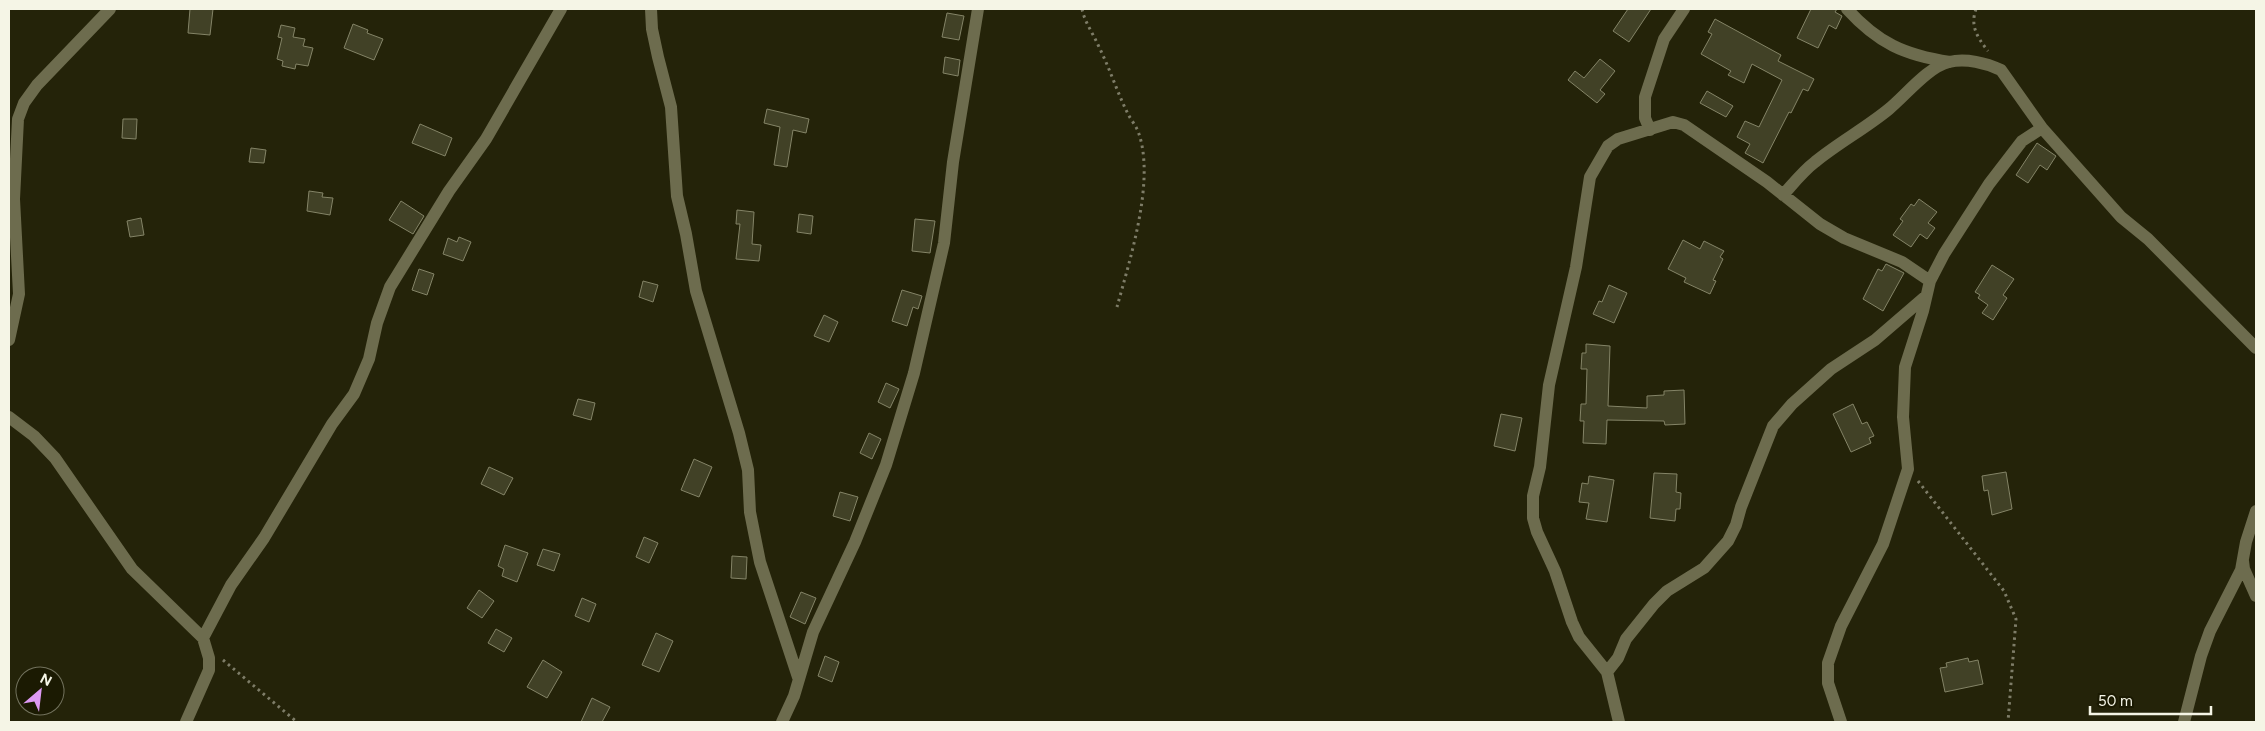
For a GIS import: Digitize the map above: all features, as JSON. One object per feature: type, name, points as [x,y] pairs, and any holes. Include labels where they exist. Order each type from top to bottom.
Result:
[{"type":"street","points":[[9,340],[19,294],[14,199],[18,119],[24,103],[37,85],[110,9]]},
{"type":"street","points":[[186,722],[209,670],[205,643],[236,577],[264,538],[332,424],[354,394],[369,359],[377,324],[390,287],[449,191],[486,139],[561,9]]},
{"type":"street","points":[[652,9],[652,29],[671,106],[677,196],[696,291],[721,367],[746,462],[750,512],[760,562],[799,678]]},
{"type":"street","points":[[782,722],[794,696],[813,632],[855,542],[886,465],[914,373],[944,243],[953,162],[978,9]]},
{"type":"street","points":[[1650,130],[1645,118],[1645,97],[1664,39],[1684,9]]},
{"type":"street","points":[[1846,9],[1864,27],[1888,44],[1927,58],[1950,62],[1970,61],[1992,65],[2001,70],[2042,128],[2121,217],[2148,239],[2256,348]]},
{"type":"street","points":[[1783,195],[1813,163],[1889,109],[1925,76],[1950,62]]},
{"type":"street","points":[[1619,722],[1607,672],[1586,647],[1572,622],[1555,571],[1537,532],[1532,508],[1549,386],[1576,268],[1590,177],[1608,146],[1618,139],[1672,122],[1684,125],[1767,182],[1820,224],[1849,240],[1902,262],[1930,281]]},
{"type":"street","points":[[1841,722],[1828,683],[1828,663],[1841,626],[1882,544],[1908,469],[1902,392],[1905,367],[1923,311],[1930,281],[1944,254],[1990,184],[2022,141],[2042,128]]},
{"type":"street","points":[[1607,672],[1618,658],[1626,639],[1654,604],[1667,592],[1704,568],[1728,541],[1736,526],[1741,507],[1773,426],[1782,415],[1831,369],[1875,340],[1926,296]]},
{"type":"street","points":[[9,417],[34,436],[55,458],[132,569],[205,643]]},
{"type":"street","points":[[2184,722],[2201,656],[2210,631],[2236,581],[2256,511]]},
{"type":"street","points":[[2243,556],[2244,569],[2256,596]]},
{"type":"path","points":[[1082,9],[1085,24],[1098,45],[1138,132],[1143,149],[1144,169],[1138,224],[1117,307]]},
{"type":"path","points":[[1976,9],[1972,19],[1977,36],[2001,70]]},
{"type":"path","points":[[1908,469],[2004,591],[2016,618],[2008,722]]},
{"type":"path","points":[[205,643],[297,722]]},
{"type":"building","points":[[190,9],[213,9],[210,35],[188,33]]},
{"type":"building","points":[[1628,9],[1651,9],[1629,42],[1613,31]]},
{"type":"building","points":[[1811,9],[1837,9],[1835,12],[1842,16],[1836,29],[1829,25],[1818,48],[1797,38]]},
{"type":"building","points":[[947,13],[964,16],[959,40],[942,37]]},
{"type":"building","points":[[1715,19],[1781,55],[1778,61],[1814,79],[1808,91],[1803,89],[1791,113],[1789,112],[1763,163],[1745,153],[1750,144],[1737,137],[1745,121],[1759,127],[1782,80],[1752,64],[1744,83],[1728,75],[1731,71],[1701,54],[1712,34],[1708,32]]},
{"type":"building","points":[[353,24],[368,30],[367,33],[383,39],[374,60],[344,48]]},
{"type":"building","points":[[281,25],[295,28],[293,37],[305,39],[303,46],[313,48],[308,66],[296,64],[295,69],[282,66],[283,61],[277,59],[282,38],[278,37]]},
{"type":"building","points":[[945,57],[960,60],[958,76],[943,73]]},
{"type":"building","points":[[1600,59],[1615,71],[1600,90],[1605,94],[1597,103],[1568,80],[1575,71],[1584,78]]},
{"type":"building","points":[[1707,91],[1733,106],[1726,117],[1700,103]]},
{"type":"building","points":[[767,109],[809,119],[806,133],[793,130],[787,167],[774,165],[780,127],[764,123]]},
{"type":"building","points":[[123,119],[137,119],[136,139],[122,138]]},
{"type":"building","points":[[420,124],[452,138],[445,156],[412,143]]},
{"type":"building","points":[[2037,143],[2056,156],[2047,170],[2040,165],[2028,183],[2016,175]]},
{"type":"building","points":[[251,148],[266,150],[264,163],[249,162]]},
{"type":"building","points":[[309,191],[323,193],[322,197],[333,198],[330,215],[307,211]]},
{"type":"building","points":[[1919,199],[1937,212],[1928,223],[1935,228],[1927,239],[1920,234],[1911,247],[1893,235],[1903,221],[1900,219],[1911,204],[1914,206]]},
{"type":"building","points":[[401,201],[424,216],[413,234],[389,220]]},
{"type":"building","points":[[737,210],[754,212],[752,244],[761,245],[759,261],[736,259],[740,224],[736,224]]},
{"type":"building","points":[[799,214],[813,216],[811,234],[797,232]]},
{"type":"building","points":[[141,218],[144,235],[130,237],[127,221]]},
{"type":"building","points":[[915,219],[935,221],[930,253],[912,251]]},
{"type":"building","points":[[459,237],[471,242],[463,261],[443,254],[448,238],[457,242]]},
{"type":"building","points":[[1683,240],[1700,249],[1704,241],[1724,251],[1720,257],[1723,259],[1713,280],[1716,281],[1710,294],[1684,282],[1686,278],[1668,269]]},
{"type":"building","points":[[1886,264],[1904,273],[1883,311],[1863,299],[1878,269],[1882,271]]},
{"type":"building","points":[[1992,265],[2014,279],[2003,295],[2007,298],[1993,320],[1982,313],[1988,305],[1978,298],[1980,295],[1975,292]]},
{"type":"building","points":[[419,269],[434,274],[427,295],[412,290]]},
{"type":"building","points":[[643,281],[658,285],[653,302],[639,297]]},
{"type":"building","points":[[1609,285],[1627,293],[1614,323],[1593,314],[1599,301],[1602,302]]},
{"type":"building","points":[[902,290],[922,296],[918,309],[913,307],[907,326],[892,321]]},
{"type":"building","points":[[824,315],[838,322],[829,342],[814,336]]},
{"type":"building","points":[[1586,344],[1610,346],[1608,406],[1647,408],[1647,396],[1664,395],[1664,391],[1684,390],[1685,424],[1665,425],[1664,421],[1607,420],[1606,444],[1583,443],[1584,421],[1580,421],[1581,404],[1586,404],[1587,369],[1581,369],[1582,353],[1586,353]]},
{"type":"building","points":[[886,383],[899,389],[890,408],[878,402]]},
{"type":"building","points":[[578,399],[595,403],[591,420],[573,415]]},
{"type":"building","points":[[1853,404],[1862,424],[1867,422],[1874,436],[1869,438],[1871,443],[1851,452],[1833,414]]},
{"type":"building","points":[[1501,414],[1522,418],[1515,451],[1494,446]]},
{"type":"building","points":[[869,433],[881,439],[872,459],[860,453]]},
{"type":"building","points":[[694,459],[712,467],[699,497],[681,490]]},
{"type":"building","points":[[489,467],[513,478],[504,495],[481,484]]},
{"type":"building","points":[[2006,472],[2012,509],[1992,515],[1988,490],[1984,491],[1982,476]]},
{"type":"building","points":[[1654,473],[1677,474],[1676,492],[1681,493],[1680,509],[1676,509],[1675,521],[1650,518]]},
{"type":"building","points":[[1589,476],[1614,480],[1607,522],[1586,519],[1589,503],[1579,502],[1582,483],[1588,484]]},
{"type":"building","points":[[840,492],[858,497],[850,521],[833,516]]},
{"type":"building","points":[[644,537],[658,543],[649,563],[636,557]]},
{"type":"building","points":[[505,545],[528,553],[517,582],[502,576],[504,569],[498,566]]},
{"type":"building","points":[[543,549],[560,554],[554,571],[537,565]]},
{"type":"building","points":[[732,556],[747,557],[746,579],[731,578]]},
{"type":"building","points":[[479,590],[494,601],[482,618],[467,608]]},
{"type":"building","points":[[801,592],[816,598],[805,624],[790,617]]},
{"type":"building","points":[[582,598],[596,604],[589,622],[575,616]]},
{"type":"building","points":[[496,629],[512,638],[504,652],[488,643]]},
{"type":"building","points":[[656,633],[673,641],[659,672],[642,665]]},
{"type":"building","points":[[825,656],[839,662],[832,682],[818,676]]},
{"type":"building","points":[[1968,658],[1969,662],[1978,660],[1983,684],[1945,692],[1940,668],[1947,667],[1946,663]]},
{"type":"building","points":[[543,660],[562,672],[547,698],[527,687]]},
{"type":"building","points":[[592,698],[610,707],[602,722],[581,722]]}]
